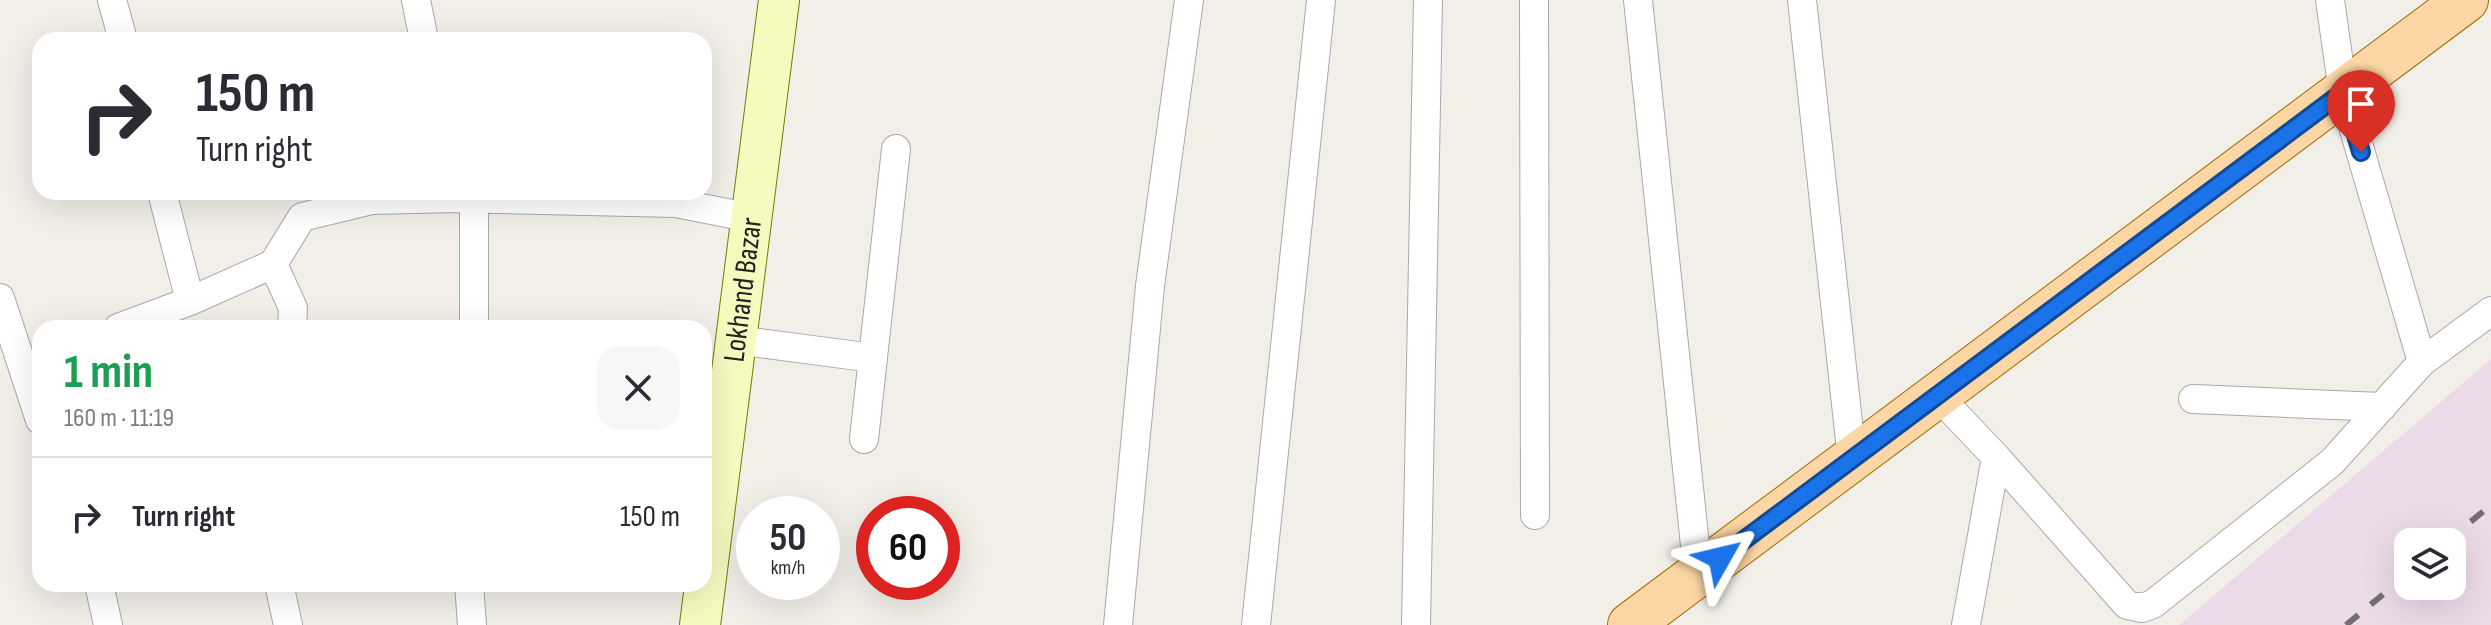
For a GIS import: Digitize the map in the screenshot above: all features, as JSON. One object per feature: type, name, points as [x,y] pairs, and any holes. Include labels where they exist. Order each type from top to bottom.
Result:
[{"type":"main road","name":"Lokhand Bazar","points":[[712,530],[779,0]]},
{"type":"main road","points":[[1630,625],[1676,599],[1852,459],[2466,0]]},
{"type":"main road","name":"Lokhand Bazar","points":[[700,625],[704,592]]},
{"type":"street","points":[[112,0],[121,32]]},
{"type":"street","points":[[416,0],[422,32]]},
{"type":"street","points":[[1118,625],[1150,286],[1189,0]]},
{"type":"street","points":[[1256,625],[1321,0]]},
{"type":"street","points":[[1416,625],[1428,0]]},
{"type":"street","points":[[1534,0],[1535,515]]},
{"type":"street","points":[[1638,0],[1676,599]]},
{"type":"street","points":[[1802,0],[1852,459]]},
{"type":"street","points":[[2330,0],[2343,92],[2422,362]]},
{"type":"street","points":[[864,439],[896,149]]},
{"type":"street","points":[[164,200],[190,301]]},
{"type":"street","points":[[139,320],[273,264],[302,217],[372,200]]},
{"type":"street","points":[[462,200],[473,320]]},
{"type":"street","points":[[584,200],[676,203],[752,218]]},
{"type":"street","points":[[273,264],[293,308],[292,320]]},
{"type":"street","points":[[0,298],[32,398]]},
{"type":"street","points":[[1937,395],[2127,605],[2142,608],[2153,604],[2332,462],[2422,362],[2491,311]]},
{"type":"street","points":[[736,340],[873,358]]},
{"type":"street","points":[[2193,399],[2382,407]]},
{"type":"street","points":[[1966,625],[1996,457]]},
{"type":"street","points":[[101,592],[108,625]]},
{"type":"street","points":[[281,592],[288,625]]},
{"type":"street","points":[[470,592],[472,625]]},
{"type":"shaded area","points":[[2491,359],[2491,625],[2179,625]]},
{"type":"railway","points":[[2463,528],[2491,505]]},
{"type":"railway","points":[[2346,625],[2394,586]]},
{"type":"route","points":[[1720,558],[2343,92],[2361,152]]}]
